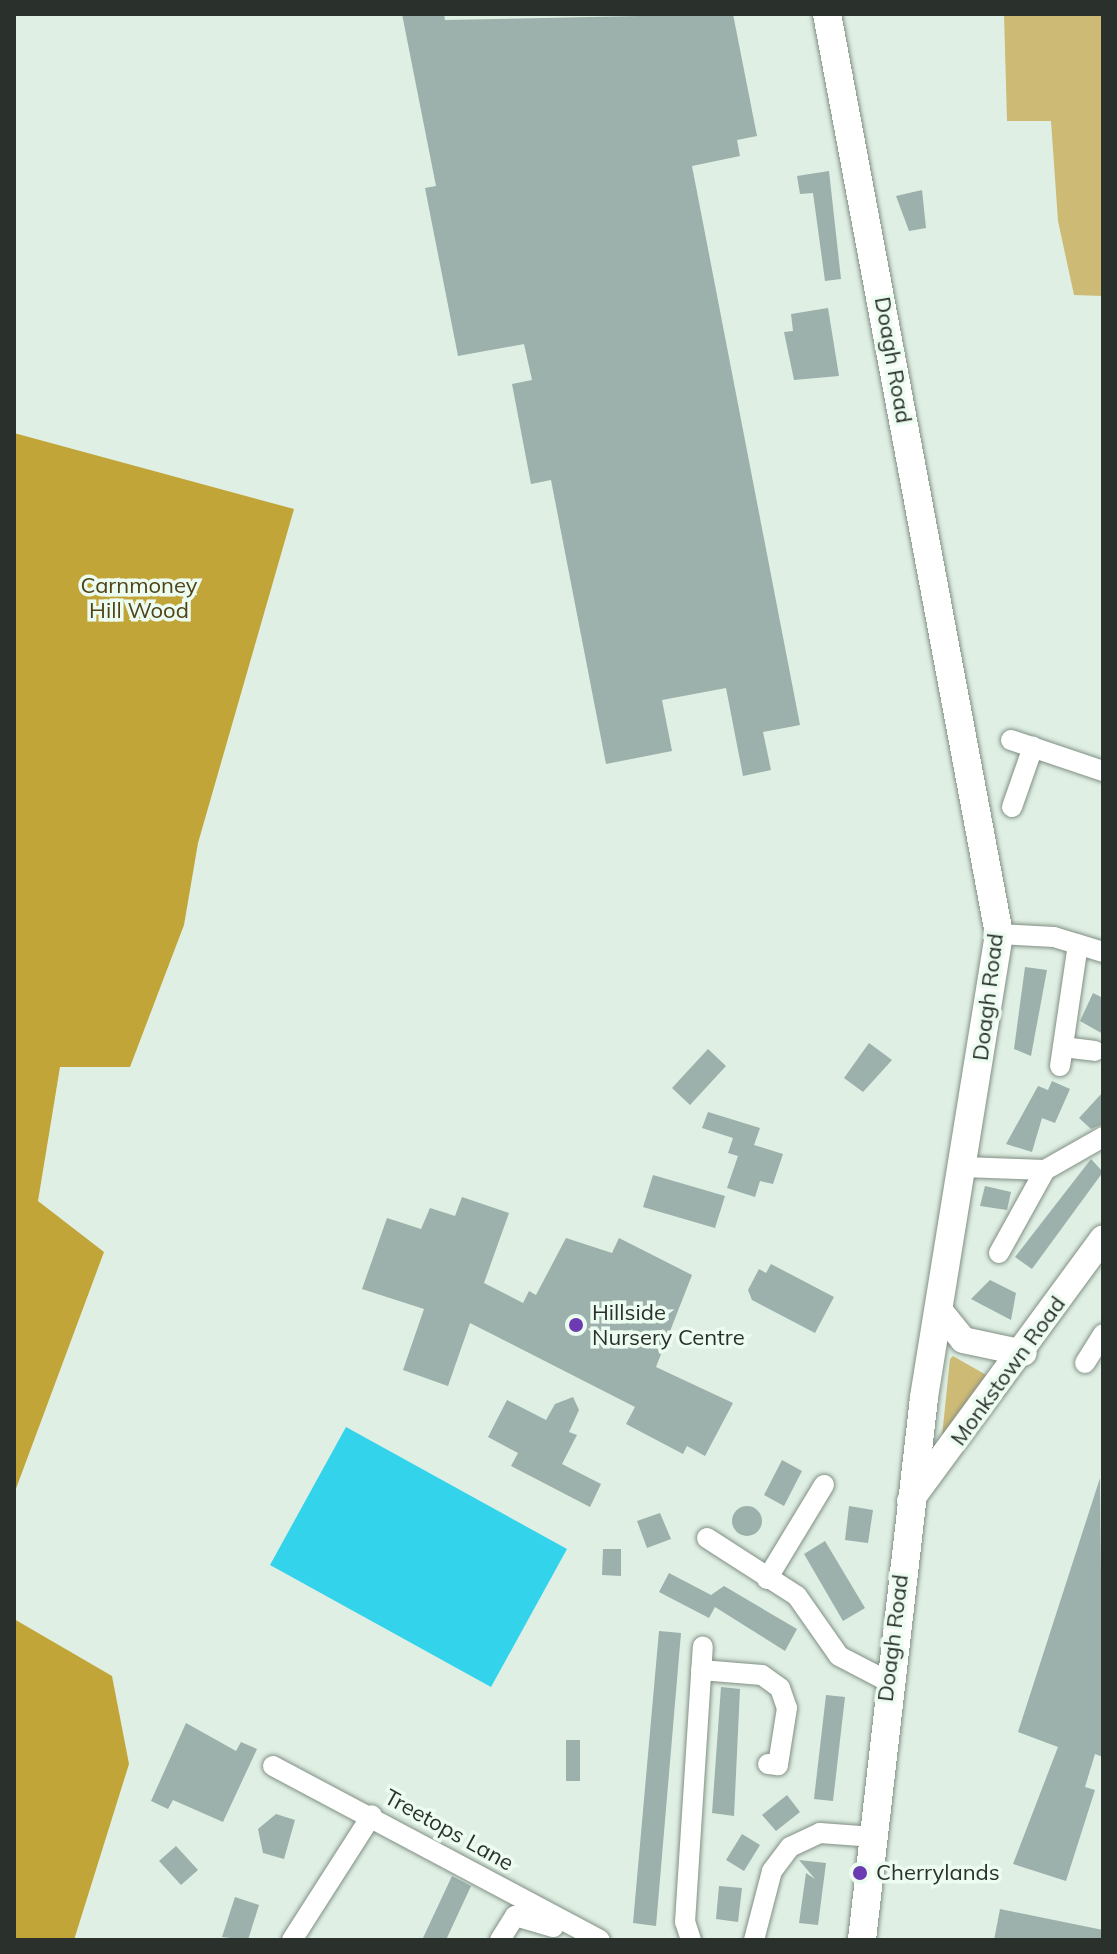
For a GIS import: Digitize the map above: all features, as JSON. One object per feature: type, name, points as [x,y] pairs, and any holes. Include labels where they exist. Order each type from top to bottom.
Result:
[{"type":"main road","name":"Doagh Road","points":[[827,14],[999,934],[910,1501],[887,1681],[862,1940]]},
{"type":"street","points":[[1011,740],[1103,771]]},
{"type":"street","points":[[1012,807],[1033,747]]},
{"type":"street","points":[[999,934],[1078,944],[1103,952]]},
{"type":"street","points":[[1078,944],[1062,1056],[1095,1051]]},
{"type":"street","points":[[999,1253],[1045,1170],[1103,1137]]},
{"type":"street","points":[[963,1167],[1045,1170]]},
{"type":"street","name":"Monkstown Road","points":[[910,1501],[1024,1353],[1103,1238]]},
{"type":"street","points":[[939,1310],[963,1340],[1024,1353]]},
{"type":"street","points":[[1085,1363],[1101,1343]]},
{"type":"street","points":[[767,1579],[824,1485]]},
{"type":"street","points":[[707,1538],[797,1596],[839,1656],[887,1681]]},
{"type":"street","points":[[691,1940],[685,1922],[703,1647]]},
{"type":"street","points":[[701,1670],[762,1675],[780,1688],[787,1708],[778,1765],[768,1764]]},
{"type":"street","name":"Treetops Lane","points":[[273,1766],[372,1815],[600,1940]]},
{"type":"street","points":[[292,1940],[372,1815]]},
{"type":"street","points":[[754,1940],[772,1871],[790,1847],[820,1833],[874,1837]]},
{"type":"street","points":[[500,1940],[515,1916],[539,1918],[573,1940]]},
{"type":"shaded area","points":[[1004,14],[1103,14],[1103,296],[1074,295],[1058,221],[1051,121],[1007,121]]},
{"type":"shaded area","points":[[953,1356],[988,1376],[942,1436],[950,1359]]},
{"type":"green space","name":"Carnmoney Hill Wood","points":[[14,433],[294,509],[198,843],[184,925],[130,1067],[60,1067],[38,1201],[104,1252],[14,1494]]},
{"type":"green space","points":[[14,1619],[112,1676],[129,1764],[74,1940],[14,1940]]},
{"type":"water","points":[[346,1427],[567,1549],[491,1687],[270,1565]]},
{"type":"building","points":[[402,14],[444,14],[445,20],[733,14],[757,136],[737,140],[740,156],[692,166],[800,725],[763,732],[771,770],[743,776],[726,688],[662,700],[672,751],[606,764],[551,480],[531,484],[512,384],[532,380],[524,344],[458,356],[425,188],[436,186]]},
{"type":"building","points":[[829,171],[841,279],[825,281],[813,193],[800,194],[797,176]]},
{"type":"building","points":[[922,190],[926,228],[909,231],[896,196]]},
{"type":"building","points":[[828,308],[839,376],[794,380],[784,332],[793,331],[791,314]]},
{"type":"building","points":[[1025,967],[1047,970],[1031,1056],[1014,1049]]},
{"type":"building","points":[[1093,993],[1103,998],[1103,1034],[1080,1021]]},
{"type":"building","points":[[869,1043],[892,1060],[863,1092],[844,1078]]},
{"type":"building","points":[[708,1049],[726,1066],[690,1105],[672,1088]]},
{"type":"building","points":[[1052,1081],[1070,1089],[1055,1123],[1042,1118],[1032,1152],[1006,1144],[1038,1086],[1048,1090]]},
{"type":"building","points":[[1103,1092],[1103,1124],[1091,1129],[1079,1118]]},
{"type":"building","points":[[708,1112],[760,1128],[754,1145],[783,1154],[773,1184],[760,1181],[755,1197],[727,1188],[738,1156],[728,1153],[733,1138],[702,1128]]},
{"type":"building","points":[[1091,1159],[1103,1172],[1032,1269],[1015,1257]]},
{"type":"building","points":[[653,1175],[725,1196],[715,1228],[643,1207]]},
{"type":"building","points":[[985,1186],[1011,1192],[1007,1210],[980,1206]]},
{"type":"building","points":[[462,1197],[509,1213],[484,1283],[523,1303],[529,1291],[536,1295],[566,1238],[612,1253],[619,1238],[692,1275],[656,1367],[733,1403],[705,1456],[687,1446],[683,1454],[626,1424],[635,1407],[470,1323],[448,1386],[403,1370],[424,1309],[362,1289],[387,1218],[421,1229],[430,1208],[455,1216]]},
{"type":"building","points":[[771,1264],[834,1297],[815,1333],[752,1300],[748,1290],[759,1269],[766,1273]]},
{"type":"building","points":[[990,1280],[1016,1293],[1011,1320],[971,1299]]},
{"type":"building","points":[[573,1397],[579,1410],[569,1432],[577,1435],[562,1464],[601,1484],[590,1507],[511,1466],[518,1453],[488,1437],[507,1400],[546,1420],[555,1404]]},
{"type":"building","points":[[782,1460],[802,1471],[784,1506],[764,1495]]},
{"type":"building","points":[[1100,1478],[1103,1757],[1095,1754],[1085,1787],[1095,1790],[1066,1881],[1013,1864],[1058,1747],[1018,1732]]},
{"type":"building","points":[[747,1506],[758,1510],[762,1521],[758,1532],[747,1536],[736,1532],[732,1521],[736,1510]]},
{"type":"building","points":[[849,1506],[873,1510],[868,1543],[845,1540]]},
{"type":"building","points":[[660,1513],[671,1539],[647,1548],[637,1521]]},
{"type":"building","points":[[825,1541],[865,1608],[843,1621],[804,1554]]},
{"type":"building","points":[[603,1549],[621,1549],[621,1576],[602,1575]]},
{"type":"building","points":[[669,1573],[711,1595],[724,1586],[797,1629],[785,1651],[715,1607],[709,1618],[659,1592]]},
{"type":"building","points":[[659,1631],[681,1633],[656,1926],[633,1923]]},
{"type":"building","points":[[721,1687],[740,1689],[734,1816],[712,1813]]},
{"type":"building","points":[[826,1695],[845,1697],[833,1801],[814,1799]]},
{"type":"building","points":[[186,1723],[236,1751],[241,1742],[257,1749],[223,1822],[173,1800],[168,1809],[151,1801]]},
{"type":"building","points":[[566,1740],[580,1740],[580,1781],[566,1781]]},
{"type":"building","points":[[787,1795],[800,1812],[776,1831],[762,1815]]},
{"type":"building","points":[[276,1814],[295,1820],[284,1859],[263,1853],[258,1829]]},
{"type":"building","points":[[742,1834],[760,1845],[744,1871],[726,1860]]},
{"type":"building","points":[[176,1846],[198,1870],[181,1885],[159,1861]]},
{"type":"building","points":[[799,1860],[826,1863],[818,1925],[799,1923],[806,1873],[815,1879]]},
{"type":"building","points":[[452,1876],[471,1886],[446,1940],[422,1940]]},
{"type":"building","points":[[719,1886],[742,1888],[738,1922],[716,1919]]},
{"type":"building","points":[[235,1897],[259,1905],[248,1940],[222,1937]]},
{"type":"building","points":[[1000,1909],[1103,1930],[1103,1940],[994,1940]]},
{"type":"place","name":"Hillside Nursery Centre","points":[[576,1325]]},
{"type":"place","name":"Cherrylands","points":[[860,1873]]}]
